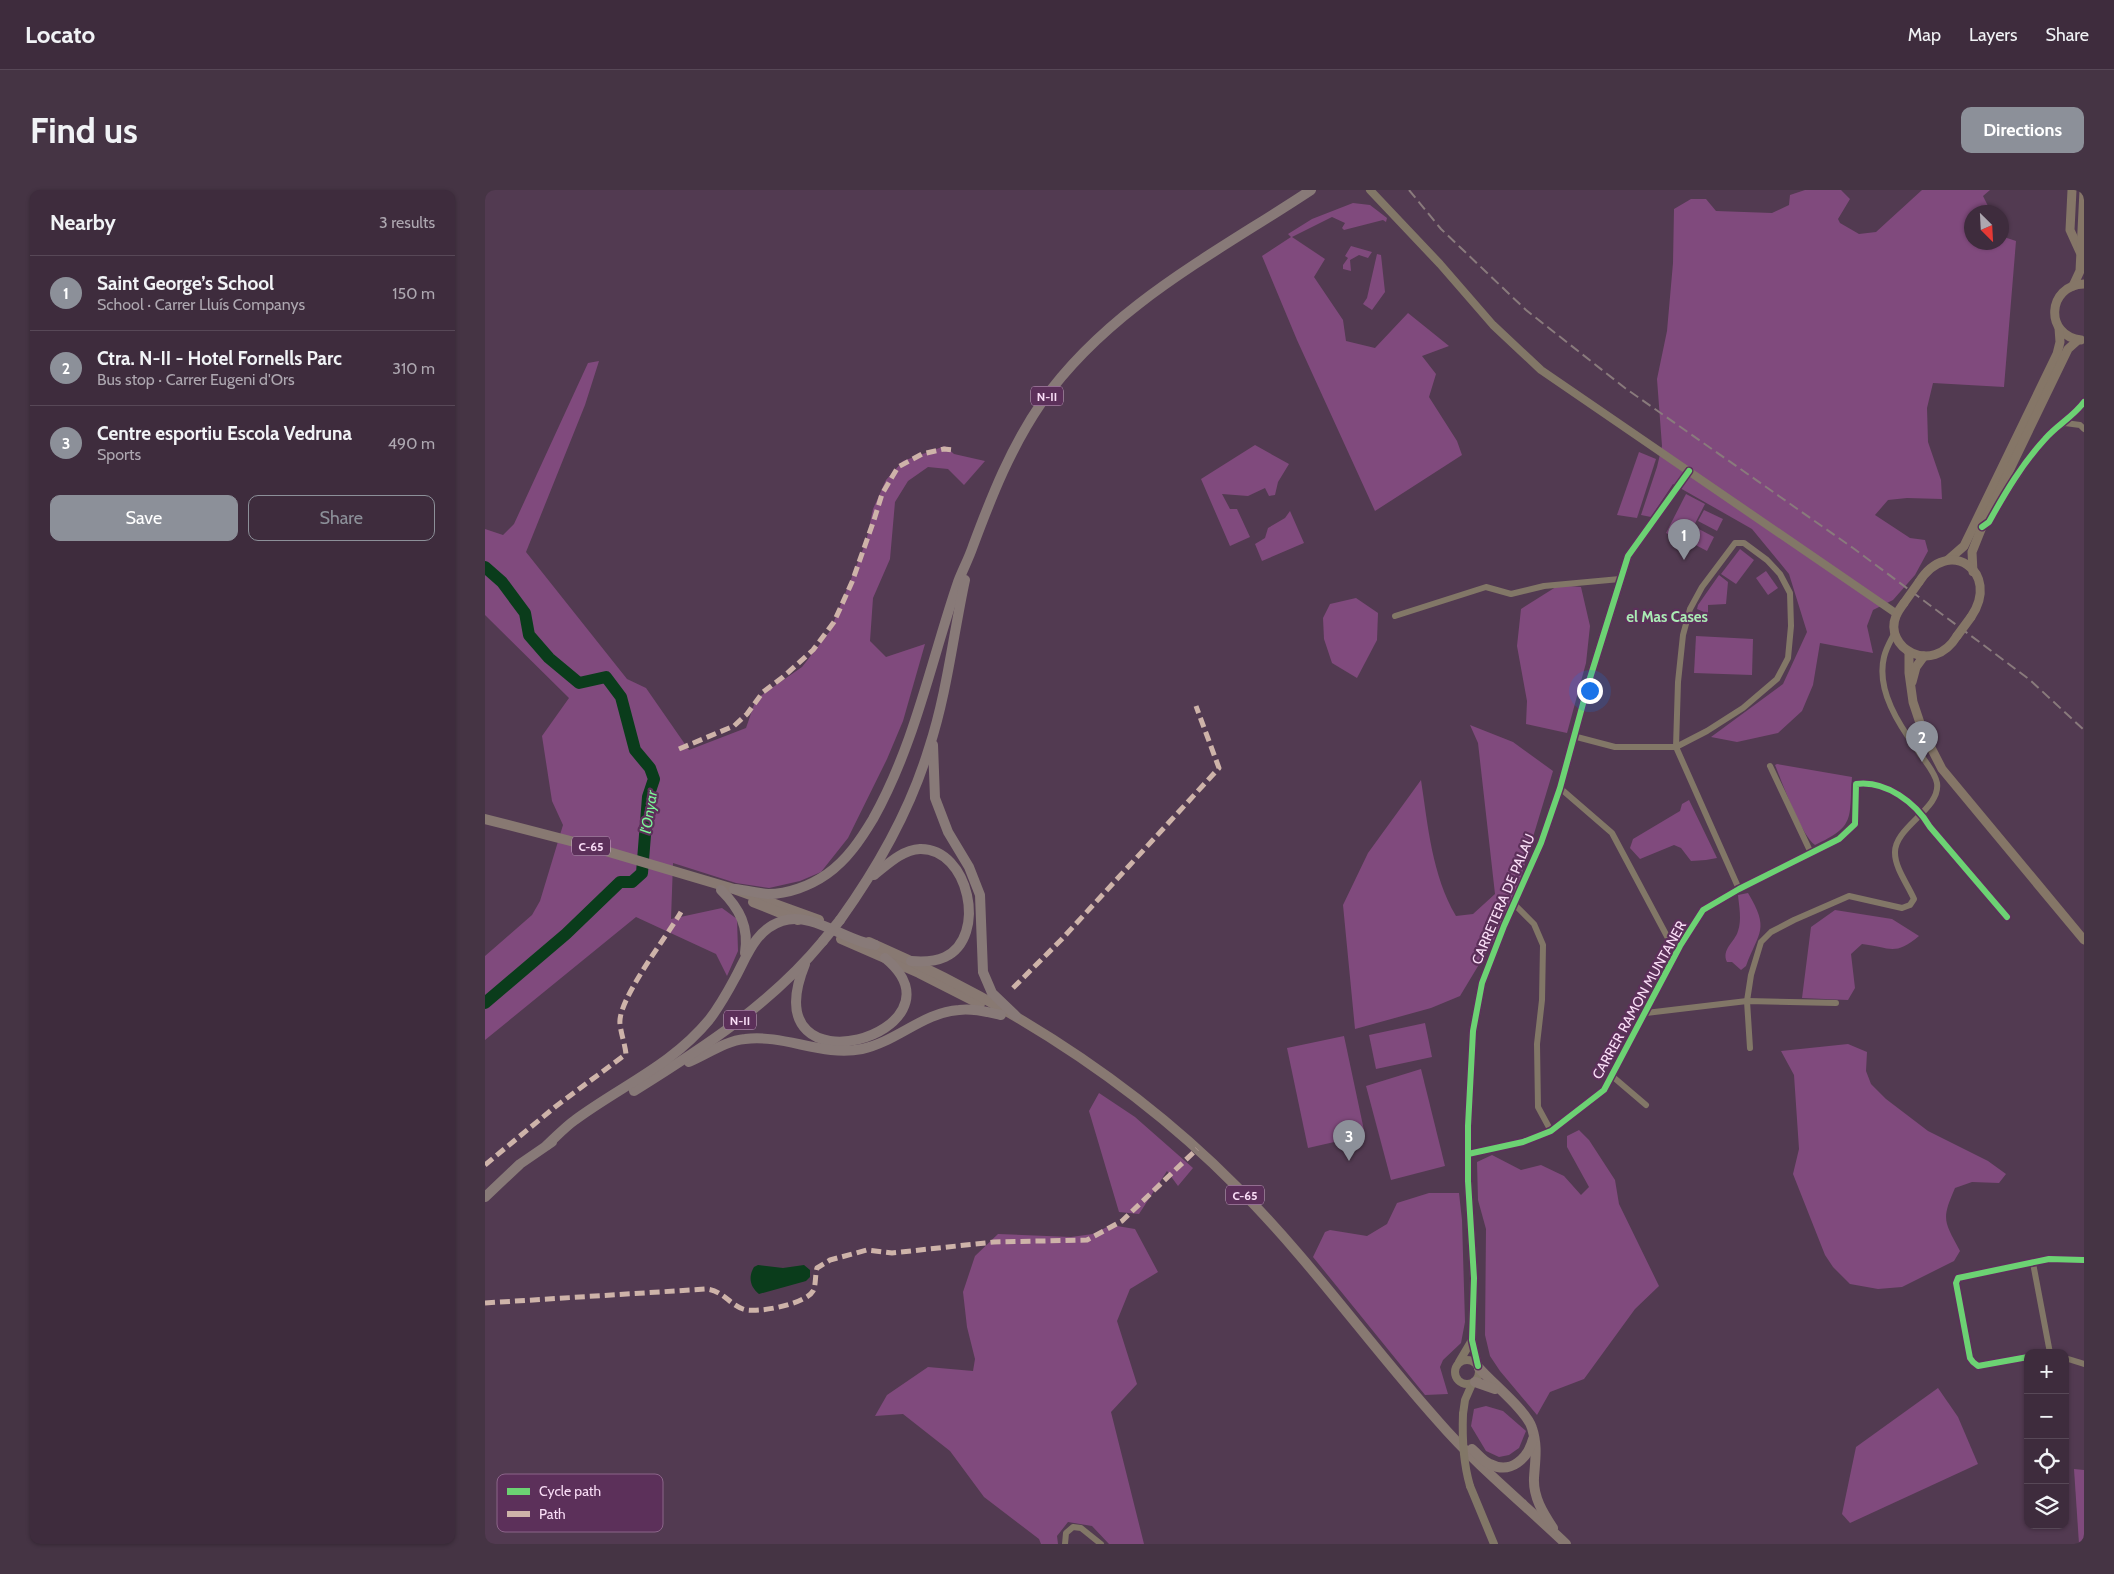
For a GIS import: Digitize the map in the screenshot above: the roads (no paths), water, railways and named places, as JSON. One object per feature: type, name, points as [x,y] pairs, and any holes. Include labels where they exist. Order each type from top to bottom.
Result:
[{"type":"highway","name":"N-II","points":[[485,1197],[515,1169],[547,1145],[665,1072],[749,1013],[772,994],[823,941],[868,880],[907,807],[932,737],[943,697],[973,548],[1001,472],[1021,434],[1048,394],[1074,362],[1111,326],[1146,297],[1311,190]]},
{"type":"highway","points":[[735,889],[767,894],[785,892],[802,887],[833,869],[859,841],[882,802],[905,752],[959,580],[973,548]]},
{"type":"highway","points":[[932,737],[935,798],[949,832],[969,866],[980,895],[983,972],[992,993],[1016,1016]]},
{"type":"highway","points":[[868,880],[900,855],[921,849],[940,854],[956,869],[962,882],[968,908],[968,922],[962,942],[946,957],[930,961],[911,961]]},
{"type":"highway","points":[[721,890],[737,908],[745,923],[747,936],[744,957]]},
{"type":"highway","points":[[547,1145],[575,1120],[651,1072],[689,1042],[716,1011],[736,976],[744,957],[758,937],[769,927],[781,921],[803,918],[862,943],[875,945]]},
{"type":"highway","points":[[807,958],[795,995],[799,1018],[812,1033],[830,1041],[842,1042],[858,1040],[882,1032],[902,1012],[906,992],[902,978],[885,958]]},
{"type":"highway","points":[[665,1072],[725,1044],[743,1039],[778,1039],[844,1052],[874,1047],[946,1012],[973,1010],[1001,1015]]},
{"type":"main road","points":[[2071,190],[2069,230],[2081,254]]},
{"type":"main road","points":[[2073,286],[2080,271],[2084,190]]},
{"type":"main road","points":[[1948,560],[1964,546],[2057,354],[2060,342],[2059,328],[2055,319],[2055,306],[2061,294],[2073,286],[2084,284]]},
{"type":"main road","points":[[2059,328],[2069,337],[2081,340]]},
{"type":"main road","points":[[1973,572],[1972,552],[1982,527],[2068,350],[2081,340]]},
{"type":"main road","points":[[1948,560],[1964,564],[1973,572],[1979,582],[1980,601],[1957,636],[1945,650],[1936,655],[1924,656],[1909,652],[1901,644],[1895,631],[1895,621],[1904,603],[1930,567],[1938,562],[1948,560]]},
{"type":"main road","points":[[1909,652],[1911,689],[1923,732],[1942,769],[2084,940]]},
{"type":"main road","points":[[1911,689],[1916,667],[1924,656]]},
{"type":"main road","name":"C-65","points":[[485,819],[582,844],[735,889],[806,915],[911,961],[1016,1016],[1113,1082],[1159,1117],[1236,1185],[1294,1246],[1422,1403],[1472,1458],[1566,1544]]},
{"type":"main road","name":"C-65","points":[[695,878],[885,958],[1056,1043]]},
{"type":"main road","points":[[1478,1367],[1527,1418],[1534,1435],[1537,1451],[1534,1483],[1537,1499],[1548,1521],[1566,1544]]},
{"type":"main road","points":[[1474,1383],[1500,1391]]},
{"type":"main road","points":[[1422,1403],[1438,1414],[1462,1440],[1487,1463],[1493,1466],[1509,1467],[1521,1461],[1529,1451],[1534,1435]]},
{"type":"main road","points":[[1536,1517],[1556,1544]]},
{"type":"street","points":[[1370,190],[1440,264],[1493,325],[1541,370],[1897,614]]},
{"type":"street","points":[[1982,527],[1989,522],[2031,456],[2052,431],[2065,423],[2084,402]]},
{"type":"street","points":[[2065,423],[2080,426],[2084,429]]},
{"type":"street","name":"CARRETERA DE PALAU","points":[[1478,1367],[1472,1340],[1474,1286],[1468,1154],[1469,1079],[1474,1023],[1482,983],[1541,843],[1560,788],[1573,736],[1628,556],[1689,471]]},
{"type":"street","points":[[1573,736],[1615,747],[1675,747],[1707,731],[1743,708],[1777,679],[1788,658],[1791,626],[1790,593],[1780,574],[1767,560],[1744,543],[1735,543],[1702,587],[1690,609],[1683,635],[1678,682],[1675,747],[1739,889]]},
{"type":"street","points":[[1395,616],[1486,587],[1511,594],[1544,586],[1620,579]]},
{"type":"street","points":[[1750,1048],[1747,1001],[1751,975],[1761,942],[1771,932],[1849,896],[1902,908],[1911,905],[1914,899],[1895,853],[1898,840],[1936,792],[1936,780],[1896,716],[1882,677],[1884,657],[1895,631]]},
{"type":"street","points":[[1770,766],[1811,853]]},
{"type":"street","name":"CARRER RAMON MUNTANER","points":[[1468,1154],[1523,1142],[1551,1131],[1604,1090],[1680,946],[1703,910],[1739,889],[1839,839],[1855,824],[1856,784],[1863,783],[1895,792],[1922,812]]},
{"type":"street","points":[[1560,788],[1613,834],[1669,940],[1680,946]]},
{"type":"street","points":[[1922,812],[1930,828],[2007,917]]},
{"type":"street","points":[[1514,904],[1534,924],[1543,945],[1542,1000],[1537,1044],[1538,1107],[1551,1131]]},
{"type":"street","points":[[1646,1012],[1747,1001],[1836,1003]]},
{"type":"street","points":[[1611,1076],[1646,1105]]},
{"type":"street","points":[[2024,1358],[1978,1366],[1973,1362],[1970,1358],[1956,1283],[1958,1278],[2049,1259],[2084,1260]]},
{"type":"street","points":[[2033,1262],[2049,1349]]},
{"type":"street","name":"CARRETERA DE PALAU","points":[[1458,1364],[1472,1340]]},
{"type":"street","points":[[2069,1359],[2084,1364]]},
{"type":"street","points":[[1465,1400],[1455,1371],[1458,1364],[1470,1360],[1478,1367],[1479,1376],[1465,1400],[1463,1414],[1464,1458],[1470,1486],[1494,1544]]},
{"type":"street","points":[[1458,1381],[1465,1384],[1474,1383]]},
{"type":"street","points":[[1482,1514],[1489,1544]]},
{"type":"street","points":[[1065,1544],[1065,1537],[1069,1529],[1073,1527],[1081,1528],[1101,1544]]},
{"type":"waterway","name":"l'Onyar","points":[[485,567],[502,582],[525,613],[529,635],[549,658],[579,683],[606,677],[621,697],[635,750],[650,768],[654,779],[648,797],[642,873],[632,882],[620,882],[566,934],[485,1003]]},
{"type":"railway","points":[[1409,190],[1441,229],[1526,310],[1625,388],[1853,548],[2030,680],[2084,730]]},
{"type":"place","name":"Saint George’s School","points":[[1684,560]]},
{"type":"place","name":"Ctra. N-II - Hotel Fornells Parc","points":[[1922,762]]},
{"type":"place","name":"Centre esportiu Escola Vedruna","points":[[1349,1161]]},
{"type":"district","name":"el Mas Cases","points":[[1667,617]]}]
